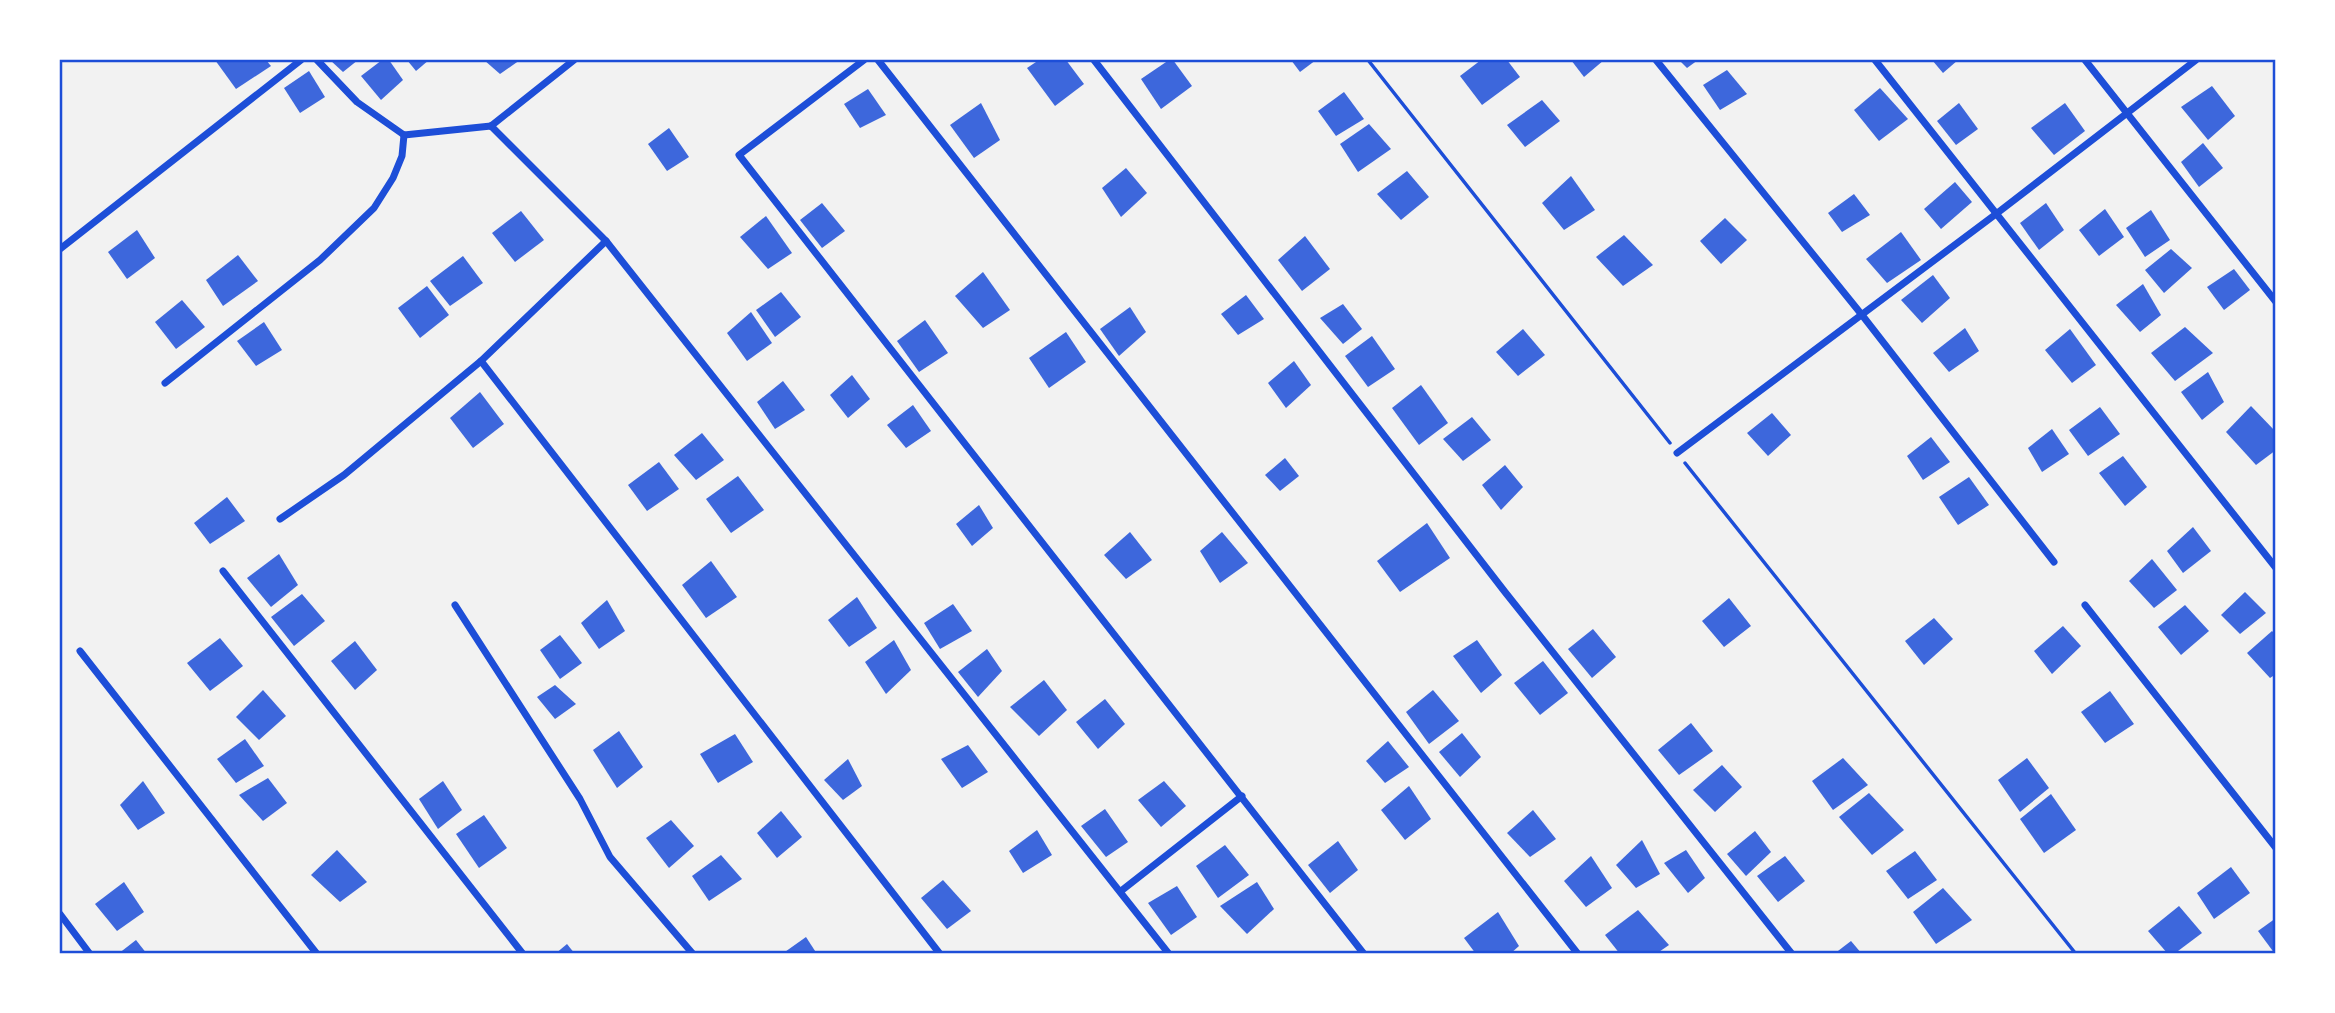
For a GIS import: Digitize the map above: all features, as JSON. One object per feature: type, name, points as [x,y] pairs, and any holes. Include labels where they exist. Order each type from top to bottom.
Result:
[{"type":"street","points":[[60,249],[301,60]]},
{"type":"street","points":[[317,60],[357,102],[404,135],[491,126],[574,60]]},
{"type":"street","points":[[864,60],[739,155],[1364,954]]},
{"type":"street","points":[[878,60],[1577,954]]},
{"type":"street","points":[[1094,60],[1505,592],[1792,954]]},
{"type":"street","points":[[1656,60],[1862,314],[2054,562]]},
{"type":"street","points":[[1875,60],[2276,568]]},
{"type":"street","points":[[2085,60],[2276,302]]},
{"type":"street","points":[[1678,453],[2196,60]]},
{"type":"street","points":[[491,126],[606,241],[1169,954]]},
{"type":"street","points":[[165,383],[320,260],[374,208],[393,178],[401,156],[404,135]]},
{"type":"street","points":[[280,519],[344,475],[481,360],[606,241]]},
{"type":"street","points":[[481,360],[940,954]]},
{"type":"street","points":[[223,571],[523,954]]},
{"type":"street","points":[[455,605],[580,799],[610,857],[693,954]]},
{"type":"street","points":[[2085,605],[2276,848]]},
{"type":"street","points":[[80,651],[317,954]]},
{"type":"street","points":[[1121,891],[1242,796]]},
{"type":"street","points":[[60,914],[90,954]]},
{"type":"path","points":[[1368,60],[2076,954]]},
{"type":"building","points":[[215,60],[266,60],[271,66],[236,89]]},
{"type":"building","points":[[330,60],[358,60],[343,72]]},
{"type":"building","points":[[382,60],[389,60],[403,80],[381,100],[361,76]]},
{"type":"building","points":[[407,60],[429,60],[416,71]]},
{"type":"building","points":[[484,60],[520,60],[500,74]]},
{"type":"building","points":[[1039,60],[1066,60],[1084,84],[1055,106],[1027,68]]},
{"type":"building","points":[[1173,60],[1192,86],[1161,109],[1141,79]]},
{"type":"building","points":[[1291,60],[1316,60],[1300,72]]},
{"type":"building","points":[[1481,60],[1507,60],[1520,77],[1482,105],[1460,76]]},
{"type":"building","points":[[1571,60],[1604,60],[1584,77]]},
{"type":"building","points":[[1679,60],[1698,60],[1687,68]]},
{"type":"building","points":[[1932,60],[1958,60],[1943,73]]},
{"type":"building","points":[[1727,70],[1747,94],[1720,110],[1703,85]]},
{"type":"building","points":[[309,71],[325,97],[300,113],[284,88]]},
{"type":"building","points":[[2212,86],[2235,116],[2208,140],[2181,107]]},
{"type":"building","points":[[1880,88],[1908,119],[1879,141],[1854,110]]},
{"type":"building","points":[[868,89],[886,115],[860,128],[844,104]]},
{"type":"building","points":[[1344,92],[1364,119],[1336,136],[1318,111]]},
{"type":"building","points":[[1542,100],[1560,121],[1525,147],[1507,125]]},
{"type":"building","points":[[981,103],[1000,140],[974,158],[950,125]]},
{"type":"building","points":[[1959,103],[1978,129],[1956,145],[1937,121]]},
{"type":"building","points":[[2065,103],[2085,131],[2054,155],[2031,128]]},
{"type":"building","points":[[1369,124],[1391,149],[1358,172],[1340,144]]},
{"type":"building","points":[[669,128],[689,157],[667,171],[648,144]]},
{"type":"building","points":[[2203,143],[2223,168],[2199,187],[2181,162]]},
{"type":"building","points":[[1126,168],[1147,193],[1121,217],[1102,188]]},
{"type":"building","points":[[1407,171],[1429,197],[1401,220],[1377,194]]},
{"type":"building","points":[[1571,176],[1595,210],[1564,230],[1542,203]]},
{"type":"building","points":[[1955,182],[1972,202],[1941,229],[1924,209]]},
{"type":"building","points":[[1854,194],[1870,215],[1842,232],[1828,213]]},
{"type":"building","points":[[822,203],[845,231],[822,248],[800,220]]},
{"type":"building","points":[[2046,203],[2064,230],[2039,250],[2020,223]]},
{"type":"building","points":[[2105,209],[2124,237],[2099,256],[2079,230]]},
{"type":"building","points":[[2151,210],[2170,240],[2145,257],[2126,228]]},
{"type":"building","points":[[521,211],[544,240],[515,262],[492,233]]},
{"type":"building","points":[[766,216],[792,253],[768,269],[740,237]]},
{"type":"building","points":[[1725,218],[1747,240],[1721,264],[1700,241]]},
{"type":"building","points":[[137,230],[155,258],[127,279],[108,252]]},
{"type":"building","points":[[1901,232],[1921,260],[1887,283],[1866,259]]},
{"type":"building","points":[[1624,235],[1653,265],[1623,286],[1596,257]]},
{"type":"building","points":[[1305,236],[1330,269],[1302,291],[1278,260]]},
{"type":"building","points":[[2171,249],[2192,268],[2164,293],[2145,270]]},
{"type":"building","points":[[238,255],[258,281],[223,306],[206,280]]},
{"type":"building","points":[[463,256],[483,283],[450,306],[430,281]]},
{"type":"building","points":[[2234,269],[2250,290],[2224,310],[2207,287]]},
{"type":"building","points":[[983,272],[1010,310],[983,328],[955,296]]},
{"type":"building","points":[[1933,275],[1950,298],[1922,323],[1901,300]]},
{"type":"building","points":[[2143,284],[2161,315],[2140,332],[2116,305]]},
{"type":"building","points":[[427,286],[449,315],[420,338],[398,308]]},
{"type":"building","points":[[781,292],[801,317],[775,337],[756,310]]},
{"type":"building","points":[[1246,295],[1264,319],[1238,335],[1221,314]]},
{"type":"building","points":[[182,300],[205,327],[176,349],[155,322]]},
{"type":"building","points":[[1343,304],[1362,329],[1343,344],[1320,318]]},
{"type":"building","points":[[1130,307],[1146,332],[1119,356],[1100,329]]},
{"type":"building","points":[[751,312],[772,343],[747,361],[727,333]]},
{"type":"building","points":[[925,320],[948,353],[919,372],[897,341]]},
{"type":"building","points":[[264,322],[282,350],[256,366],[237,341]]},
{"type":"building","points":[[2185,327],[2213,353],[2175,381],[2151,353]]},
{"type":"building","points":[[1965,328],[1979,351],[1949,372],[1933,353]]},
{"type":"building","points":[[1523,329],[1545,355],[1518,376],[1496,352]]},
{"type":"building","points":[[2070,329],[2096,365],[2072,383],[2045,350]]},
{"type":"building","points":[[1066,332],[1086,362],[1049,388],[1029,358]]},
{"type":"building","points":[[1372,336],[1395,369],[1368,387],[1345,356]]},
{"type":"building","points":[[1294,361],[1311,385],[1286,408],[1268,383]]},
{"type":"building","points":[[2208,372],[2224,402],[2202,420],[2181,392]]},
{"type":"building","points":[[852,375],[870,399],[848,418],[830,395]]},
{"type":"building","points":[[783,381],[805,410],[775,429],[757,402]]},
{"type":"building","points":[[1421,385],[1448,423],[1419,445],[1392,408]]},
{"type":"building","points":[[480,392],[504,424],[473,448],[450,418]]},
{"type":"building","points":[[913,405],[931,431],[906,448],[887,425]]},
{"type":"building","points":[[2251,406],[2276,432],[2276,450],[2256,465],[2226,432]]},
{"type":"building","points":[[2100,407],[2120,434],[2088,456],[2069,430]]},
{"type":"building","points":[[1772,413],[1791,435],[1768,456],[1747,433]]},
{"type":"building","points":[[1472,417],[1491,440],[1463,461],[1443,439]]},
{"type":"building","points":[[2052,429],[2069,454],[2042,472],[2028,448]]},
{"type":"building","points":[[702,433],[724,460],[696,480],[674,455]]},
{"type":"building","points":[[1931,437],[1950,462],[1923,480],[1907,456]]},
{"type":"building","points":[[2123,456],[2147,487],[2125,506],[2099,473]]},
{"type":"building","points":[[1285,458],[1299,476],[1280,491],[1265,475]]},
{"type":"building","points":[[659,462],[679,489],[647,511],[628,485]]},
{"type":"building","points":[[1505,465],[1523,487],[1501,510],[1482,485]]},
{"type":"building","points":[[738,476],[764,510],[731,533],[706,499]]},
{"type":"building","points":[[1969,477],[1989,505],[1958,525],[1939,497]]},
{"type":"building","points":[[227,497],[245,521],[210,544],[194,523]]},
{"type":"building","points":[[979,505],[993,528],[972,546],[956,524]]},
{"type":"building","points":[[1427,523],[1450,558],[1400,592],[1377,561]]},
{"type":"building","points":[[2193,527],[2211,551],[2183,573],[2167,551]]},
{"type":"building","points":[[1130,532],[1152,560],[1126,579],[1104,555]]},
{"type":"building","points":[[1222,532],[1248,563],[1220,583],[1200,551]]},
{"type":"building","points":[[279,554],[298,585],[271,607],[247,578]]},
{"type":"building","points":[[2152,559],[2177,590],[2154,608],[2129,581]]},
{"type":"building","points":[[711,561],[737,597],[706,618],[682,585]]},
{"type":"building","points":[[2245,592],[2266,613],[2240,634],[2221,615]]},
{"type":"building","points":[[302,594],[325,621],[294,646],[271,617]]},
{"type":"building","points":[[857,597],[877,628],[849,647],[828,620]]},
{"type":"building","points":[[1729,598],[1751,626],[1724,647],[1702,621]]},
{"type":"building","points":[[607,600],[625,631],[599,649],[581,623]]},
{"type":"building","points":[[953,604],[972,631],[940,649],[924,623]]},
{"type":"building","points":[[2185,605],[2209,631],[2181,655],[2158,627]]},
{"type":"building","points":[[1934,618],[1953,639],[1924,665],[1905,641]]},
{"type":"building","points":[[2063,626],[2081,646],[2052,674],[2034,651]]},
{"type":"building","points":[[1593,629],[1616,657],[1592,678],[1568,649]]},
{"type":"building","points":[[2272,631],[2276,635],[2276,674],[2270,678],[2247,653]]},
{"type":"building","points":[[560,635],[582,663],[560,679],[540,650]]},
{"type":"building","points":[[220,638],[243,666],[210,691],[187,663]]},
{"type":"building","points":[[894,640],[911,670],[886,694],[865,662]]},
{"type":"building","points":[[1477,640],[1502,675],[1481,693],[1453,656]]},
{"type":"building","points":[[355,641],[377,670],[355,690],[331,661]]},
{"type":"building","points":[[987,649],[1002,671],[978,697],[958,672]]},
{"type":"building","points":[[1543,661],[1568,693],[1540,715],[1514,683]]},
{"type":"building","points":[[1044,680],[1067,710],[1039,736],[1010,707]]},
{"type":"building","points":[[555,685],[576,704],[555,719],[537,697]]},
{"type":"building","points":[[263,690],[286,716],[259,740],[236,717]]},
{"type":"building","points":[[1433,690],[1459,721],[1429,744],[1406,712]]},
{"type":"building","points":[[2110,691],[2134,724],[2105,743],[2081,712]]},
{"type":"building","points":[[1105,699],[1125,724],[1098,749],[1076,722]]},
{"type":"building","points":[[1691,723],[1713,751],[1679,775],[1658,750]]},
{"type":"building","points":[[619,731],[643,767],[617,788],[593,750]]},
{"type":"building","points":[[1462,733],[1481,757],[1460,777],[1439,752]]},
{"type":"building","points":[[735,734],[753,762],[718,783],[700,754]]},
{"type":"building","points":[[245,739],[264,766],[236,783],[217,759]]},
{"type":"building","points":[[1388,741],[1409,767],[1385,783],[1366,761]]},
{"type":"building","points":[[968,745],[988,772],[962,788],[941,759]]},
{"type":"building","points":[[1843,758],[1868,785],[1833,810],[1812,781]]},
{"type":"building","points":[[2027,758],[2049,788],[2020,812],[1998,780]]},
{"type":"building","points":[[848,759],[862,786],[843,800],[824,780]]},
{"type":"building","points":[[1722,765],[1742,787],[1715,812],[1693,790]]},
{"type":"building","points":[[268,778],[287,803],[263,821],[239,795]]},
{"type":"building","points":[[143,781],[165,813],[138,830],[120,805]]},
{"type":"building","points":[[443,781],[462,810],[438,829],[419,799]]},
{"type":"building","points":[[1164,781],[1186,806],[1161,827],[1138,800]]},
{"type":"building","points":[[1409,786],[1431,819],[1405,840],[1381,810]]},
{"type":"building","points":[[1869,793],[1904,830],[1872,855],[1839,817]]},
{"type":"building","points":[[2051,794],[2076,830],[2044,853],[2020,819]]},
{"type":"building","points":[[1105,809],[1128,842],[1106,857],[1081,826]]},
{"type":"building","points":[[1533,810],[1556,839],[1530,857],[1507,833]]},
{"type":"building","points":[[781,811],[802,837],[777,858],[757,833]]},
{"type":"building","points":[[484,815],[507,848],[479,868],[456,834]]},
{"type":"building","points":[[671,820],[694,846],[669,868],[646,838]]},
{"type":"building","points":[[1037,830],[1052,855],[1023,873],[1009,851]]},
{"type":"building","points":[[1755,831],[1771,852],[1746,876],[1727,854]]},
{"type":"building","points":[[1642,840],[1660,874],[1636,888],[1616,865]]},
{"type":"building","points":[[1338,841],[1358,870],[1330,893],[1308,865]]},
{"type":"building","points":[[1225,845],[1249,875],[1218,898],[1196,866]]},
{"type":"building","points":[[337,850],[367,882],[340,902],[311,875]]},
{"type":"building","points":[[1686,850],[1705,878],[1688,893],[1664,863]]},
{"type":"building","points":[[1915,851],[1937,880],[1908,899],[1886,871]]},
{"type":"building","points":[[721,855],[742,879],[709,901],[692,876]]},
{"type":"building","points":[[1591,856],[1612,888],[1586,907],[1564,881]]},
{"type":"building","points":[[1785,856],[1805,881],[1778,902],[1757,876]]},
{"type":"building","points":[[2231,867],[2250,893],[2214,919],[2197,893]]},
{"type":"building","points":[[943,880],[971,911],[947,929],[921,898]]},
{"type":"building","points":[[124,882],[144,912],[117,931],[95,904]]},
{"type":"building","points":[[1257,882],[1274,909],[1247,934],[1220,906]]},
{"type":"building","points":[[1177,886],[1197,917],[1171,935],[1148,903]]},
{"type":"building","points":[[1943,888],[1972,920],[1936,944],[1913,912]]},
{"type":"building","points":[[2179,906],[2202,933],[2174,954],[2168,954],[2148,931]]},
{"type":"building","points":[[1638,910],[1669,945],[1656,954],[1620,954],[1605,935]]},
{"type":"building","points":[[1498,912],[1519,946],[1510,954],[1476,954],[1464,938]]},
{"type":"building","points":[[2276,918],[2276,954],[2275,954],[2258,931]]},
{"type":"building","points":[[806,937],[817,954],[782,954]]},
{"type":"building","points":[[136,940],[147,954],[118,954]]},
{"type":"building","points":[[1851,941],[1862,954],[1834,954]]},
{"type":"building","points":[[567,944],[575,954],[555,954]]}]
